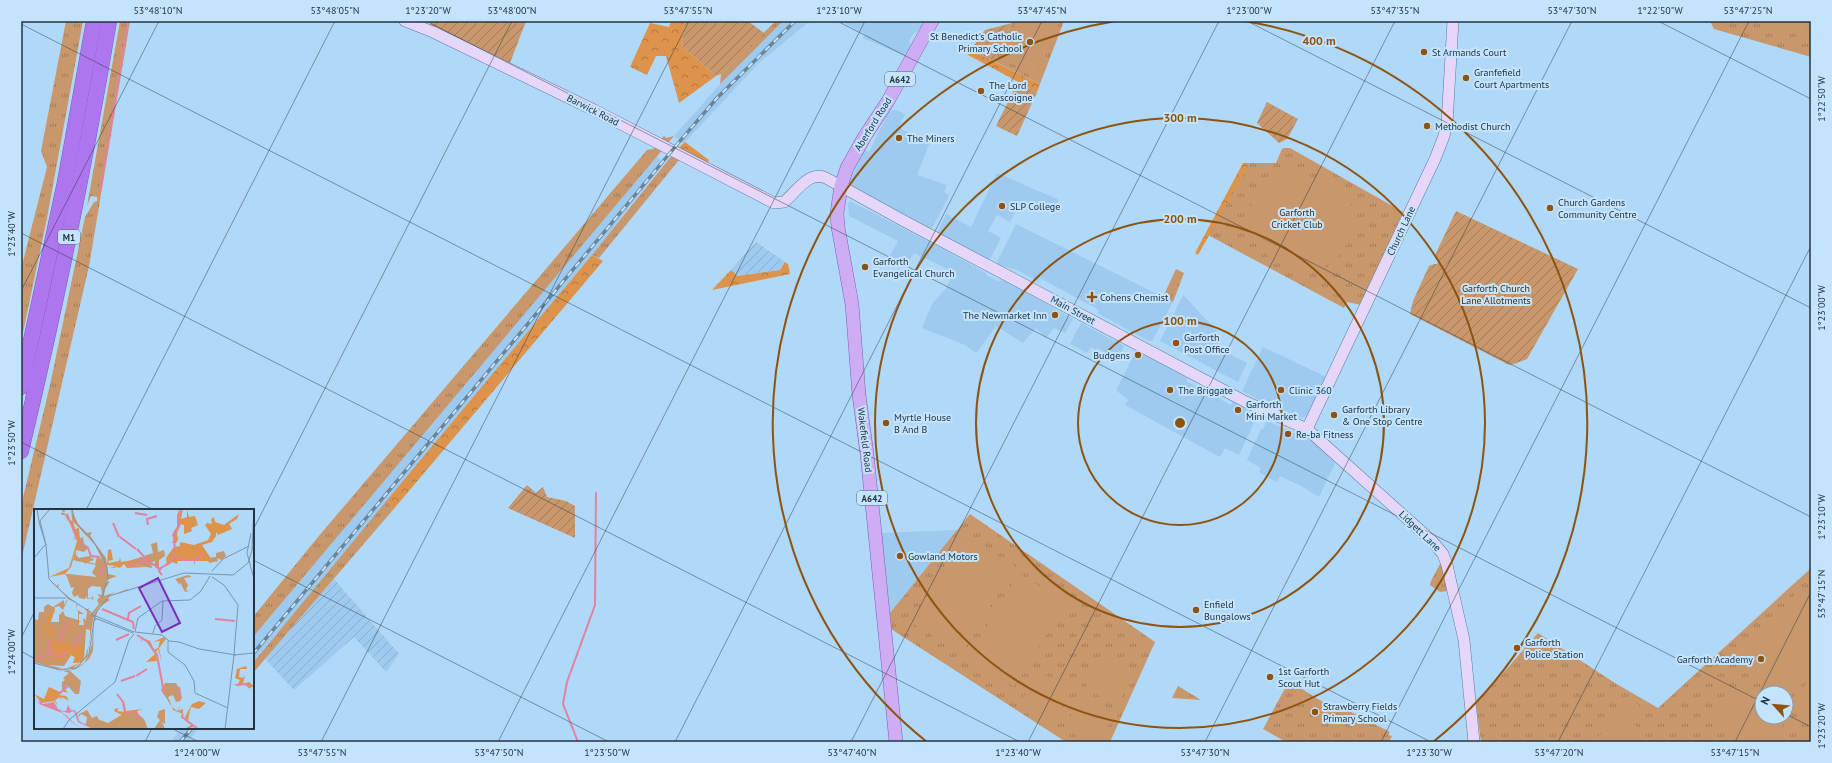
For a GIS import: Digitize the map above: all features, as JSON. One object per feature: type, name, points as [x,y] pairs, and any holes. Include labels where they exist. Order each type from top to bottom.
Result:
[{"type":"highway","name":"M1","points":[[21,387],[65,182],[94,21]]},
{"type":"highway","name":"M1","points":[[21,451],[48,340],[75,208],[109,21]]},
{"type":"main road","name":"Aberford Road","points":[[841,186],[845,171],[888,101],[932,21]]},
{"type":"main road","name":"Wakefield Road","points":[[841,186],[837,213],[838,227],[852,304],[859,395],[867,454],[896,742]]},
{"type":"street","name":"Barwick Road","points":[[404,21],[433,32],[556,92],[778,204]]},
{"type":"street","name":"Church Lane","points":[[1307,430],[1435,159],[1444,136],[1449,101],[1453,21]]},
{"type":"street","name":"Main Street","points":[[778,204],[787,201],[807,180],[814,176],[823,176],[996,270],[1241,399],[1307,430]]},
{"type":"street","name":"Lidgett Lane","points":[[1307,430],[1421,530],[1443,554],[1447,565],[1464,640],[1474,742]]},
{"type":"shaded area","points":[[783,21],[810,21],[759,63],[685,142],[683,143],[674,136],[732,71]]},
{"type":"shaded area","points":[[840,21],[926,21],[917,32],[914,33],[909,41],[911,46],[905,56],[863,38],[865,34]]},
{"type":"shaded area","points":[[896,110],[905,114],[900,124],[902,130],[930,142],[917,175],[947,185],[944,192],[948,195],[948,198],[932,228],[929,229],[867,196],[868,194],[852,186],[850,181],[865,150],[869,152],[889,112]]},
{"type":"shaded area","points":[[656,156],[664,163],[592,255],[254,662],[254,636]]},
{"type":"shaded area","name":"SLP College","points":[[997,173],[1059,200],[1052,214],[1026,201],[1020,213],[1016,211],[1010,222],[997,215],[988,231],[1001,238],[989,261],[938,234],[938,231],[946,214],[971,227]]},
{"type":"shaded area","points":[[850,201],[941,248],[986,273],[986,275],[998,281],[1005,280],[1073,319],[1065,333],[1054,328],[1046,338],[1036,328],[1023,343],[996,326],[976,353],[965,345],[922,328],[932,304],[946,288],[954,272],[914,253],[907,265],[890,256],[898,241],[849,216],[848,203]]},
{"type":"shaded area","points":[[1016,224],[1173,302],[1152,341],[1149,341],[1121,326],[1098,313],[1099,310],[1040,278],[1038,281],[1017,270],[998,265],[997,262]]},
{"type":"shaded area","points":[[756,242],[785,262],[780,270],[738,276],[731,270]]},
{"type":"shaded area","points":[[1183,295],[1217,331],[1214,335],[1219,339],[1216,347],[1247,363],[1238,382],[1160,341]]},
{"type":"shaded area","points":[[1081,323],[1124,346],[1118,359],[1097,348],[1096,350],[1091,347],[1087,353],[1070,344]]},
{"type":"shaded area","points":[[1263,347],[1326,377],[1308,416],[1301,418],[1271,406],[1242,391]]},
{"type":"shaded area","points":[[1136,351],[1187,378],[1186,381],[1231,405],[1233,402],[1254,414],[1255,418],[1253,425],[1239,455],[1225,448],[1220,457],[1125,405],[1128,400],[1116,390]]},
{"type":"shaded area","points":[[1267,421],[1314,442],[1335,463],[1319,497],[1280,476],[1277,482],[1269,478],[1259,472],[1261,468],[1247,460],[1261,429],[1263,429]]},
{"type":"shaded area","points":[[958,530],[890,613],[881,533]]},
{"type":"shaded area","points":[[334,579],[399,654],[386,672],[354,637],[294,690],[265,659]]},
{"type":"shaded area","points":[[180,729],[198,729],[188,742],[171,742]]},
{"type":"green space","points":[[66,21],[83,21],[47,218],[21,342],[21,269],[47,167],[41,151]]},
{"type":"green space","points":[[120,21],[130,21],[89,266],[21,561],[21,506],[50,385],[85,217],[94,202],[97,201],[97,197],[91,196],[87,206]]},
{"type":"green space","points":[[432,21],[526,21],[510,63],[430,25]]},
{"type":"green space","points":[[671,21],[686,21],[681,45],[716,76],[679,103],[666,56],[656,56],[647,75],[630,67],[650,23],[669,27]]},
{"type":"green space","points":[[686,21],[748,21],[764,33],[721,74],[716,76],[681,45]]},
{"type":"green space","points":[[776,21],[783,21],[720,84],[721,74]]},
{"type":"green space","name":"St Benedict's Catholic Primary School","points":[[1013,21],[1064,21],[1040,84],[994,61]]},
{"type":"green space","name":"St Benedict's Catholic Primary School","points":[[1017,21],[1060,21],[1036,74],[1000,59]]},
{"type":"green space","points":[[1710,21],[1811,21],[1811,57],[1714,29]]},
{"type":"green space","points":[[1766,21],[1810,21],[1802,38]]},
{"type":"green space","points":[[1012,23],[994,61],[971,50],[985,30]]},
{"type":"green space","points":[[963,46],[1040,84],[1037,92],[968,55]]},
{"type":"green space","points":[[1018,82],[1037,92],[1017,136],[996,126]]},
{"type":"green space","points":[[1267,102],[1298,119],[1287,139],[1279,143],[1257,123]]},
{"type":"green space","points":[[664,136],[666,138],[674,136],[254,636],[254,616],[318,537],[647,150],[653,149]]},
{"type":"green space","points":[[685,142],[709,160],[708,163],[677,149]]},
{"type":"green space","name":"Garforth Cricket Club","points":[[1290,148],[1403,212],[1361,305],[1347,302],[1344,308],[1208,235],[1250,163],[1276,163],[1282,149]]},
{"type":"green space","points":[[673,154],[679,160],[599,258],[592,255]]},
{"type":"green space","points":[[1243,163],[1250,163],[1198,255],[1195,253]]},
{"type":"green space","points":[[1285,172],[1305,175],[1326,183],[1344,196],[1351,204],[1355,213],[1352,232],[1345,247],[1328,265],[1320,269],[1308,271],[1297,270],[1276,261],[1258,247],[1248,230],[1248,215],[1259,189],[1273,176]]},
{"type":"green space","name":"Garforth Church Lane Allotments","points":[[1456,211],[1578,269],[1527,359],[1511,365],[1507,364],[1410,314],[1413,301],[1429,266],[1437,264],[1439,261],[1436,257],[1436,253]]},
{"type":"green space","points":[[592,255],[603,261],[392,511],[388,499]]},
{"type":"green space","points":[[785,262],[788,264],[790,274],[712,290],[731,270],[738,276],[780,270]]},
{"type":"green space","points":[[1176,269],[1184,273],[1173,302],[1163,297]]},
{"type":"green space","points":[[527,485],[536,493],[543,487],[547,497],[566,501],[575,506],[575,538],[508,508]]},
{"type":"green space","points":[[388,499],[392,511],[254,672],[254,662]]},
{"type":"green space","points":[[970,514],[1155,642],[1110,742],[1066,742],[891,629],[890,613]]},
{"type":"green space","points":[[964,536],[1015,566],[962,653],[911,623]]},
{"type":"green space","points":[[1441,562],[1448,591],[1440,592],[1430,585]]},
{"type":"green space","name":"Garforth Academy","points":[[1810,569],[1811,570],[1811,742],[1481,742],[1476,704],[1538,633],[1615,683],[1658,708]]},
{"type":"green space","points":[[1019,573],[1066,603],[1014,687],[968,658]]},
{"type":"green space","points":[[1801,587],[1811,596],[1811,668],[1794,687],[1794,685],[1768,685],[1738,658]]},
{"type":"green space","points":[[1100,658],[1133,675],[1117,705],[1085,689]]},
{"type":"green space","points":[[1037,671],[1071,688],[1054,722],[1020,704]]},
{"type":"green space","points":[[1811,679],[1811,718],[1794,703],[1794,697]]},
{"type":"green space","name":"Strawberry Fields Primary School","points":[[1289,681],[1339,712],[1349,711],[1390,732],[1388,735],[1392,736],[1389,742],[1286,742],[1263,729]]},
{"type":"green space","points":[[1738,684],[1754,699],[1754,725],[1784,725],[1769,742],[1741,742],[1711,715]]},
{"type":"green space","points":[[1178,686],[1201,700],[1172,698]]},
{"type":"green space","points":[[1081,697],[1114,714],[1100,742],[1088,742],[1064,729]]},
{"type":"green space","points":[[1634,701],[1640,706],[1605,742],[1593,742]]},
{"type":"green space","points":[[1633,723],[1652,742],[1614,742]]},
{"type":"waterway","points":[[100,192],[128,21]]},
{"type":"waterway","points":[[578,742],[563,704],[567,682],[595,605],[596,493]]},
{"type":"railway","points":[[254,653],[680,141],[717,98],[795,21]]},
{"type":"railway","points":[[180,742],[191,729]]},
{"type":"place","name":"St Benedict's Catholic Primary School","points":[[1030,42]]},
{"type":"place","name":"St Armands Court","points":[[1424,52]]},
{"type":"place","name":"Granfefield Court Apartments","points":[[1466,78]]},
{"type":"place","name":"The Lord Gascoigne","points":[[981,91]]},
{"type":"place","name":"Methodist Church","points":[[1427,126]]},
{"type":"place","name":"The Miners","points":[[899,138]]},
{"type":"place","name":"SLP College","points":[[1002,206]]},
{"type":"place","name":"Church Gardens Community Centre","points":[[1550,208]]},
{"type":"place","name":"Garforth Evangelical Church","points":[[865,267]]},
{"type":"place","name":"Cohens Chemist","points":[[1092,297]]},
{"type":"place","name":"The Newmarket Inn","points":[[1055,315]]},
{"type":"place","name":"Garforth Post Office","points":[[1176,343]]},
{"type":"place","name":"Budgens","points":[[1138,355]]},
{"type":"place","name":"The Briggate","points":[[1170,390]]},
{"type":"place","name":"Clinic 360","points":[[1281,390]]},
{"type":"place","name":"Garforth Mini Market","points":[[1238,410]]},
{"type":"place","name":"Garforth Library & One Stop Centre","points":[[1334,415]]},
{"type":"place","name":"Myrtle House B And B","points":[[886,423]]},
{"type":"place","name":"Re-ba Fitness","points":[[1288,434]]},
{"type":"place","name":"Gowland Motors","points":[[900,556]]},
{"type":"place","name":"Enfield Bungalows","points":[[1196,610]]},
{"type":"place","name":"Garforth Police Station","points":[[1517,648]]},
{"type":"place","name":"Garforth Academy","points":[[1761,659]]},
{"type":"place","name":"1st Garforth Scout Hut","points":[[1270,677]]},
{"type":"place","name":"Strawberry Fields Primary School","points":[[1315,712]]}]
